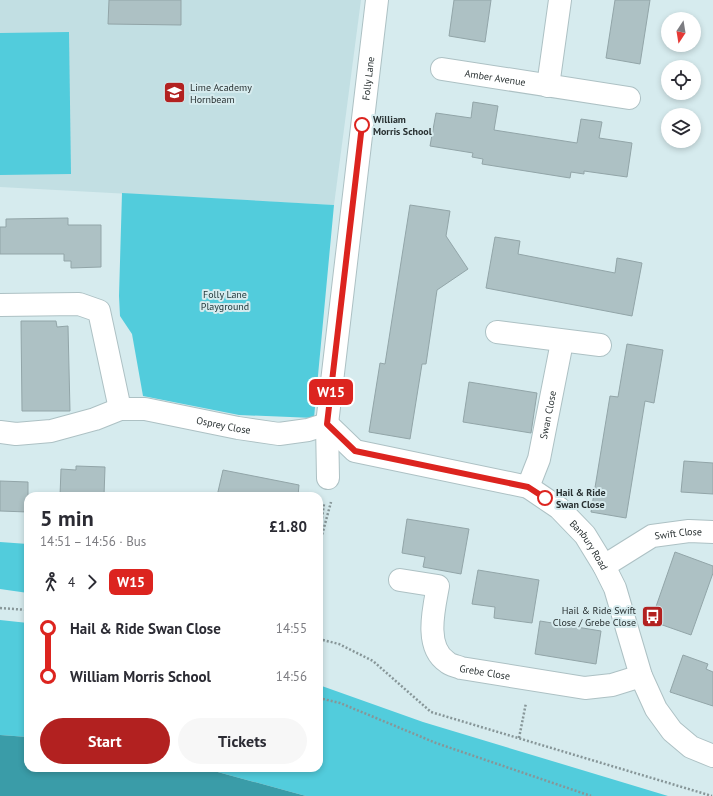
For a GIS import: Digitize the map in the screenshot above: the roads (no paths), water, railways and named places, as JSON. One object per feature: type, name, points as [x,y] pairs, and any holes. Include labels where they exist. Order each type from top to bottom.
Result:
[{"type":"street","name":"Folly Lane","points":[[328,478],[327,424],[377,0]]},
{"type":"street","points":[[548,86],[560,0]]},
{"type":"street","name":"Amber Avenue","points":[[442,69],[629,98]]},
{"type":"street","points":[[0,304],[78,304],[99,311],[120,409]]},
{"type":"street","points":[[497,332],[562,342],[600,345]]},
{"type":"street","name":"Swan Close","points":[[528,487],[539,459],[562,342]]},
{"type":"street","name":"Osprey Close","points":[[0,432],[16,434],[51,431],[95,419],[120,409],[146,409],[238,428],[278,434],[308,430],[327,424]]},
{"type":"street","name":"Banbury Road","points":[[327,424],[355,451],[528,487],[560,508],[585,535],[604,566],[615,588],[641,676],[656,709],[672,731],[691,747],[713,756]]},
{"type":"street","name":"Swift Close","points":[[604,566],[652,536],[689,531],[713,532]]},
{"type":"street","name":"Grebe Close","points":[[400,580],[438,586],[433,612],[433,638],[437,652],[446,662],[461,668],[585,688],[612,686],[641,676]]},
{"type":"place","name":"Lime Academy Hornbeam","points":[[174,93]]},
{"type":"place","name":"William Morris School","points":[[362,125]]},
{"type":"place","name":"Hail & Ride Swan Close","points":[[545,498]]},
{"type":"place","name":"Hail & Ride Swift Close / Grebe Close","points":[[652,616]]},
{"type":"park label","name":"Folly Lane Playground","points":[[225,300]]}]
